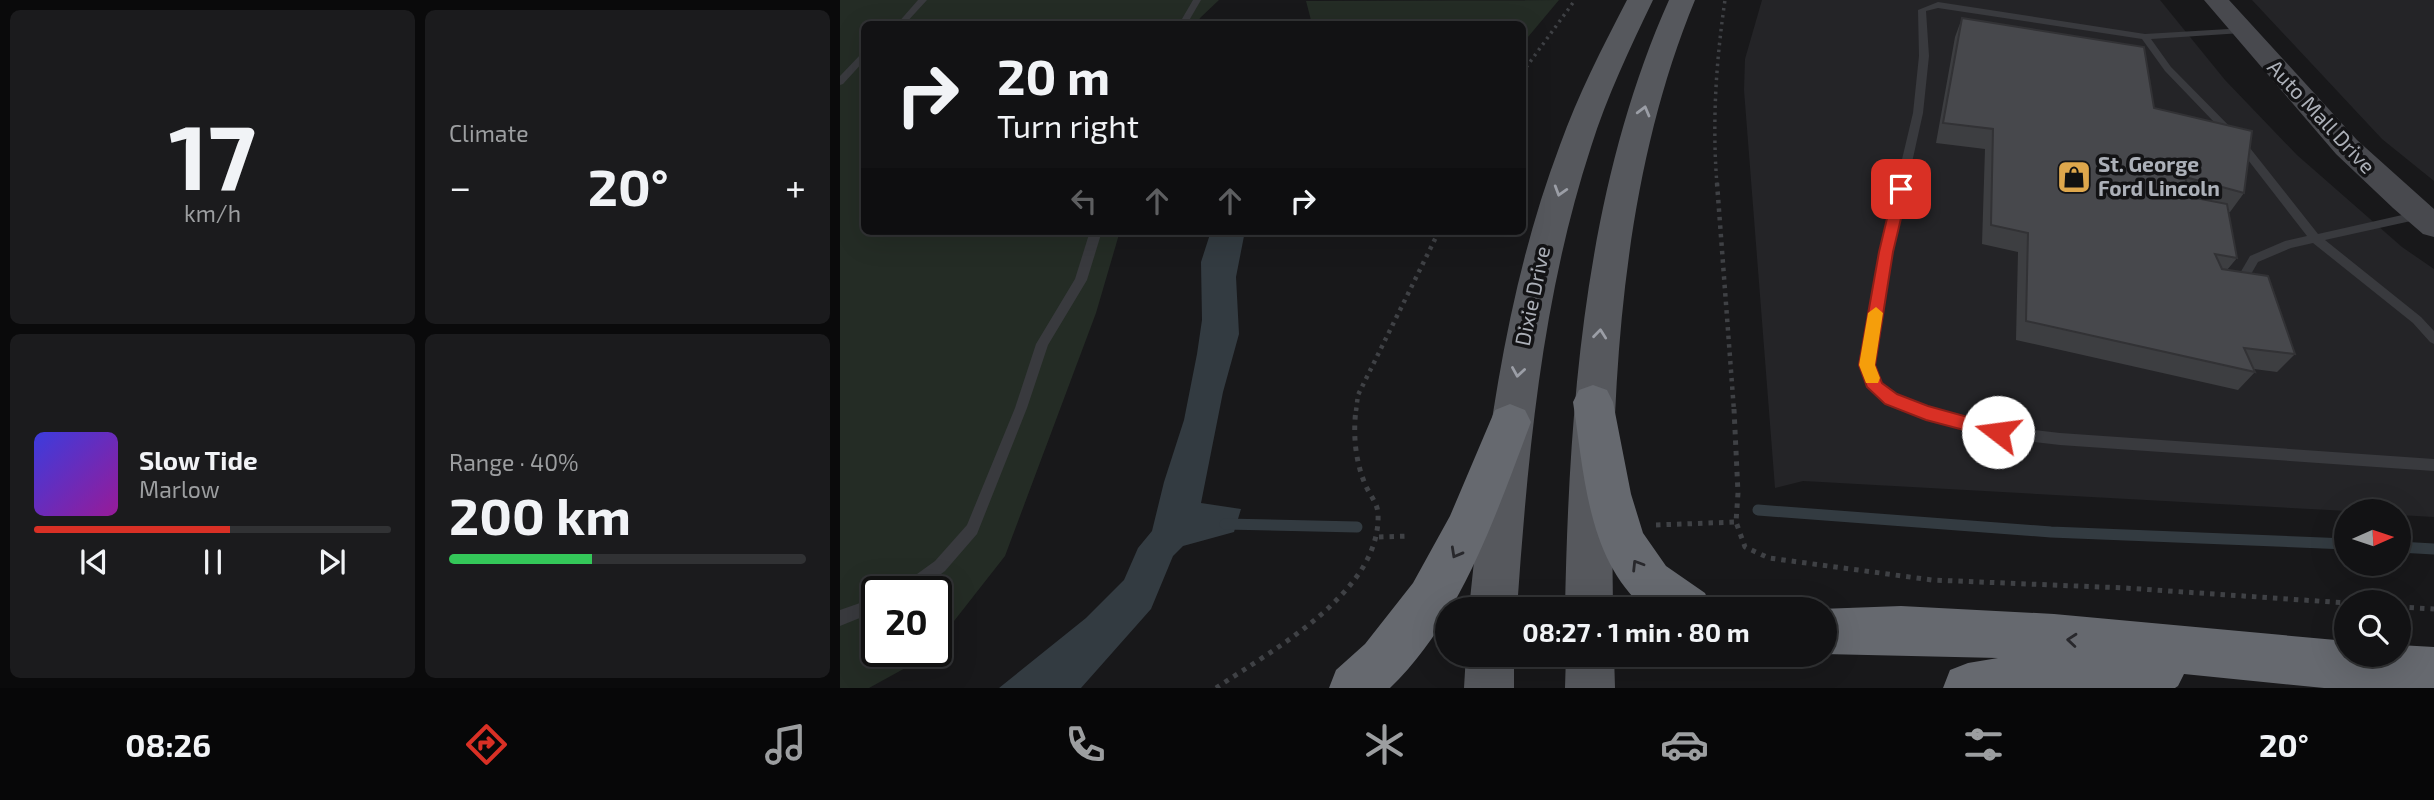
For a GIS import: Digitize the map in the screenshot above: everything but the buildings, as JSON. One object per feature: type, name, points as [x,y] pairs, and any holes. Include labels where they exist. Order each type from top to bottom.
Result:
[{"type":"highway","points":[[1593,402],[1609,488],[1628,551],[1644,576],[1669,597]]},
{"type":"highway","points":[[1354,688],[1398,643],[1436,588],[1472,520],[1510,422]]},
{"type":"highway","points":[[1837,631],[1928,630],[2003,634],[2434,672]]},
{"type":"highway","points":[[1968,688],[2020,678],[2095,671],[2384,669]]},
{"type":"main road","name":"Dixie Drive","points":[[1494,597],[1510,422],[1529,310],[1559,192],[1587,112],[1640,0]]},
{"type":"main road","points":[[1589,597],[1593,402],[1608,271],[1618,214],[1651,86],[1682,0]]},
{"type":"main road","points":[[1489,688],[1490,667]]},
{"type":"main road","points":[[1590,667],[1590,688]]},
{"type":"street","name":"Auto Mall Drive","points":[[2216,0],[2288,84],[2375,176],[2427,221]]},
{"type":"lane","points":[[904,21],[923,0]]},
{"type":"lane","points":[[1185,21],[1197,0]]},
{"type":"lane","points":[[2242,30],[2144,37],[1937,2],[1922,10],[1924,55],[1918,113],[1886,252],[1867,365],[1875,387],[1891,399],[1926,413],[1998,432],[2060,439],[2434,465]]},
{"type":"lane","points":[[2144,37],[2168,69],[2242,145],[2315,238],[2417,320],[2434,339]]},
{"type":"lane","points":[[840,82],[861,60]]},
{"type":"lane","points":[[2242,280],[2254,259],[2289,244],[2427,221]]},
{"type":"lane","points":[[926,576],[940,566],[972,529],[1021,408],[1042,344],[1081,280],[1095,235]]},
{"type":"lane","points":[[840,618],[861,610]]},
{"type":"path","points":[[1526,67],[1575,0]]},
{"type":"path","points":[[1725,0],[1717,58],[1714,145],[1732,385],[1738,493],[1736,522],[1745,547],[1769,558],[1874,574],[2334,602]]},
{"type":"path","points":[[1216,688],[1297,631],[1340,596],[1371,556],[1379,537],[1378,509],[1366,486],[1354,449],[1354,417],[1358,395],[1437,235]]},
{"type":"path","points":[[1655,524],[1736,522]]},
{"type":"path","points":[[1379,537],[1409,536]]},
{"type":"path","points":[[2411,608],[2434,609]]},
{"type":"shaded area","points":[[840,0],[1219,0],[1198,21],[861,21],[861,235],[1119,235],[1096,313],[1005,556],[952,624],[952,576],[861,576],[861,667],[907,667],[869,688],[840,688]]},
{"type":"shaded area","points":[[1559,0],[1526,39],[1526,21],[1311,21],[1306,1]]},
{"type":"shaded area","points":[[1762,0],[2160,0],[2225,80],[2297,155],[2402,247],[2434,269],[2434,517],[2412,516],[2412,499],[2334,499],[2334,510],[1803,481],[1775,488],[1744,90],[1745,59]]},
{"type":"shaded area","points":[[2252,0],[2434,0],[2434,181],[2382,139]]},
{"type":"shaded area","points":[[1210,235],[1244,235],[1236,277],[1239,334],[1223,392],[1201,503],[1241,509],[1234,532],[1183,546],[1173,556],[1151,609],[1081,688],[999,688],[1086,618],[1124,580],[1138,548],[1152,531],[1184,420],[1197,354],[1202,320],[1201,262]]},
{"type":"waterway","points":[[1758,510],[2051,532],[2334,543]]},
{"type":"waterway","points":[[1225,524],[1357,527]]},
{"type":"waterway","points":[[2412,548],[2434,549]]},
{"type":"slow traffic","points":[[1872,378],[1867,365],[1876,313]]},
{"type":"place","name":"St. George Ford Lincoln","points":[[2074,177]]},
{"type":"route","points":[[1901,189],[1886,252],[1867,365],[1875,387],[1891,399],[1926,413],[1998,432]]}]
